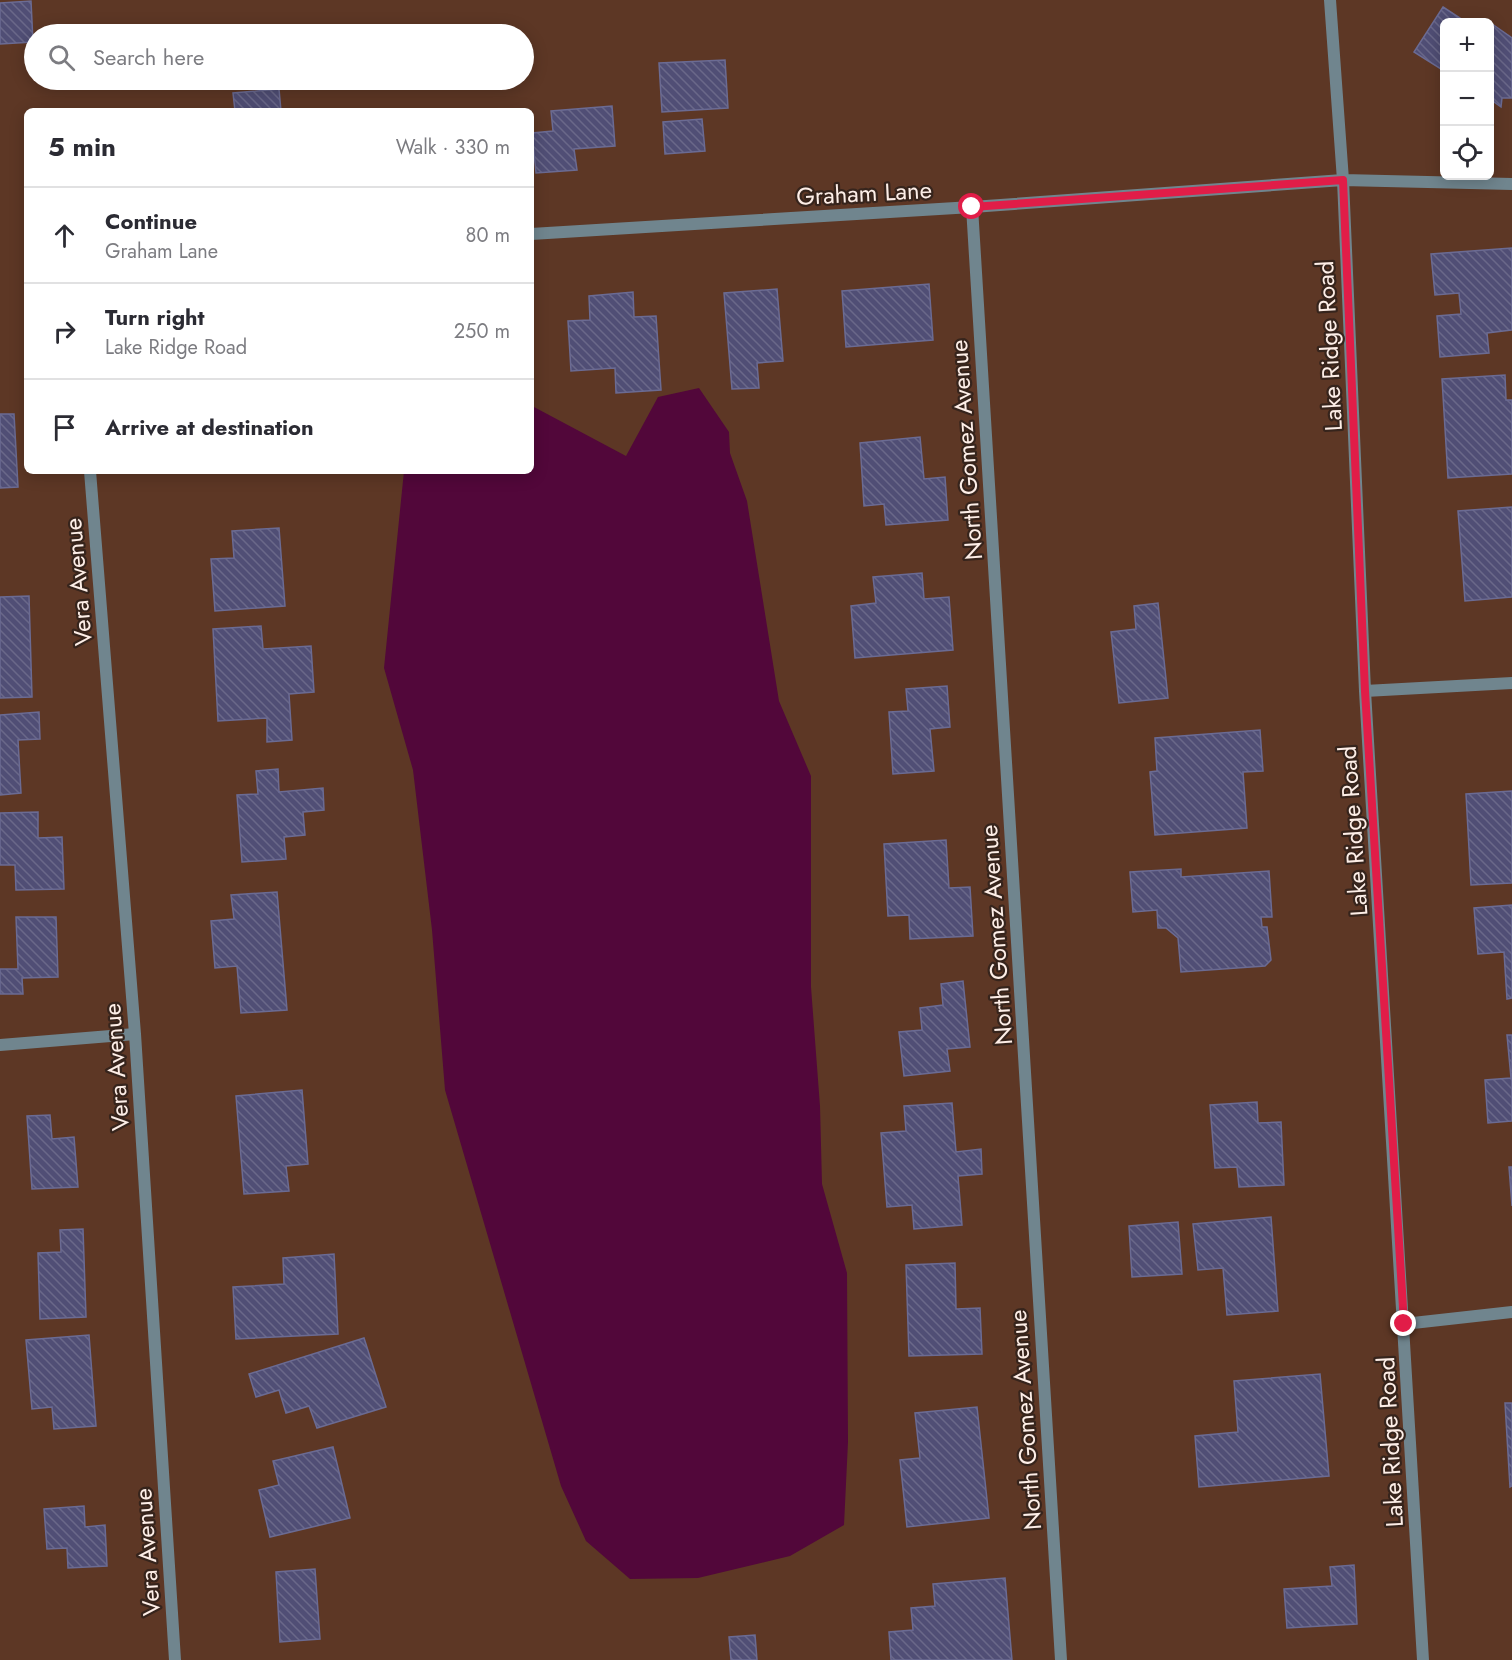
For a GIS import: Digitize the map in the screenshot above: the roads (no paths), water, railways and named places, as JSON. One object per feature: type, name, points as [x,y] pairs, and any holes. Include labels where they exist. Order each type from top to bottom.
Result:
[{"type":"street","name":"Lake Ridge Road","points":[[1330,0],[1343,180],[1365,691],[1423,1660]]},
{"type":"street","name":"Graham Lane","points":[[534,234],[972,207],[1343,180],[1512,184]]},
{"type":"street","name":"North Gomez Avenue","points":[[972,207],[1061,1660]]},
{"type":"street","name":"Vera Avenue","points":[[90,474],[135,1034],[175,1660]]},
{"type":"street","points":[[1365,691],[1512,683]]},
{"type":"street","points":[[0,1045],[135,1034]]},
{"type":"street","points":[[1404,1324],[1512,1312]]}]
